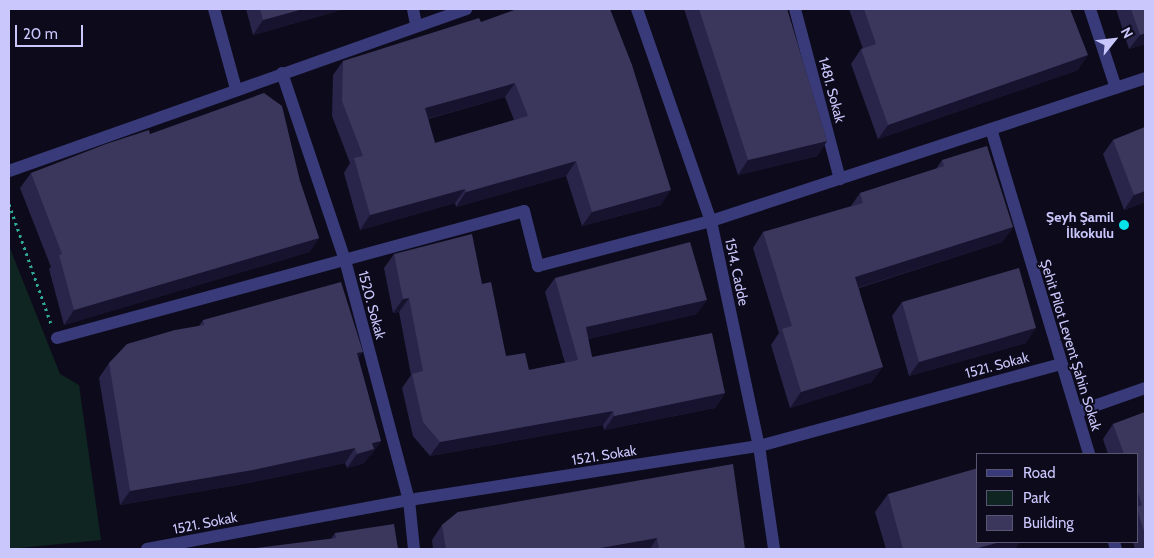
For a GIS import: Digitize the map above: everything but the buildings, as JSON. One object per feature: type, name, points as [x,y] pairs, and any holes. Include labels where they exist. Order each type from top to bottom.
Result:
[{"type":"street","points":[[214,9],[236,90]]},
{"type":"street","points":[[413,9],[416,24]]},
{"type":"street","points":[[9,171],[416,24],[466,9]]},
{"type":"street","name":"1514. Cadde","points":[[637,9],[711,221],[759,446],[774,549]]},
{"type":"street","name":"1481. Sokak","points":[[796,9],[840,179]]},
{"type":"street","points":[[1090,9],[1116,88]]},
{"type":"street","name":"1520. Sokak","points":[[282,73],[345,260],[408,500],[414,549]]},
{"type":"street","points":[[57,338],[524,211],[538,266],[711,221],[1145,78]]},
{"type":"street","name":"Şehit Pilot Levent Şahin Sokak","points":[[991,129],[1060,364],[1089,453]]},
{"type":"street","name":"1521. Sokak","points":[[147,549],[408,500],[759,446],[1060,364]]},
{"type":"street","points":[[1077,412],[1145,388]]},
{"type":"path","points":[[9,204],[57,338]]},
{"type":"green space","points":[[9,246],[60,374],[79,385],[101,540],[9,549]]},
{"type":"place","name":"Şeyh Şamil İlkokulu","points":[[1124,225]]}]
